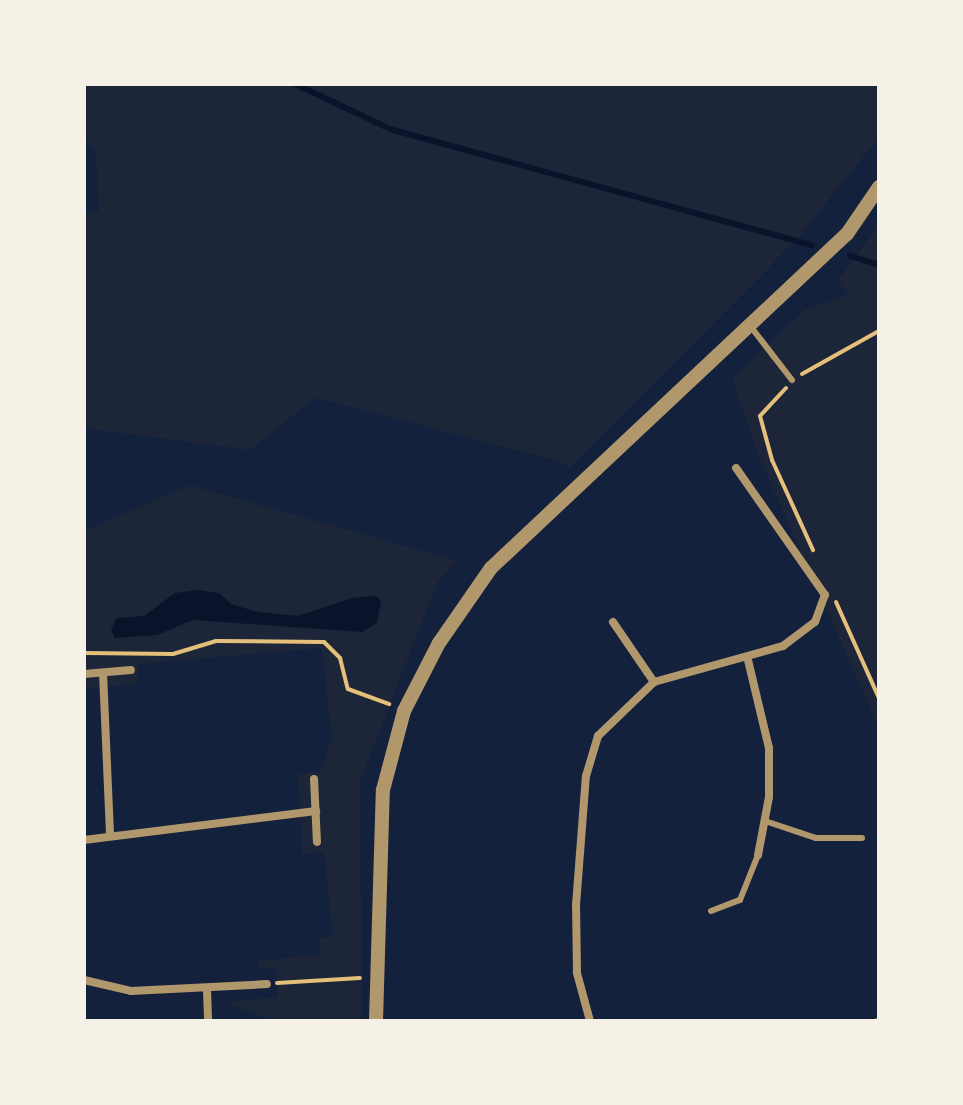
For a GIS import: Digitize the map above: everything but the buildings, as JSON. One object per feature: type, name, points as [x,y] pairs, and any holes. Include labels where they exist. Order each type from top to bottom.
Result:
[{"type":"street","points":[[376,1021],[383,790],[407,705],[439,643],[491,568],[847,234],[879,187]]},
{"type":"street","points":[[590,1021],[578,987],[575,949],[586,776],[598,736],[654,682],[748,660],[783,646],[815,622],[825,595],[736,468]]},
{"type":"street","points":[[613,622],[654,682]]},
{"type":"street","points":[[748,660],[769,748],[765,821],[758,855]]},
{"type":"street","points":[[84,674],[131,670]]},
{"type":"street","points":[[103,673],[110,834]]},
{"type":"street","points":[[314,779],[317,842]]},
{"type":"street","points":[[84,840],[110,834],[316,811]]},
{"type":"street","points":[[84,980],[131,991],[207,990],[267,984]]},
{"type":"street","points":[[207,990],[208,1021]]},
{"type":"lane","points":[[751,327],[792,380]]},
{"type":"lane","points":[[765,821],[816,838],[862,838]]},
{"type":"lane","points":[[711,911],[740,900],[758,855]]},
{"type":"path","points":[[760,416],[792,380],[879,331]]},
{"type":"path","points":[[84,653],[173,654],[216,641],[324,642],[340,658],[348,689],[386,704],[407,705]]},
{"type":"path","points":[[267,984],[378,980]]},
{"type":"shaded area","points":[[84,84],[879,84],[879,137],[796,240],[570,468],[556,460],[315,398],[250,450],[84,428],[84,211],[99,213],[96,152],[84,135]]},
{"type":"shaded area","points":[[879,225],[879,728],[758,454],[732,379],[804,310],[848,295],[838,280]]},
{"type":"shaded area","points":[[190,485],[457,561],[437,583],[360,781],[362,1021],[276,1021],[224,1002],[278,997],[276,968],[259,968],[258,961],[321,954],[320,938],[333,936],[324,853],[302,854],[298,774],[320,772],[332,738],[322,648],[137,664],[138,684],[84,689],[84,531]]},
{"type":"shaded area","points":[[199,590],[219,593],[231,604],[258,612],[298,616],[352,598],[376,596],[381,601],[377,623],[362,632],[193,620],[157,635],[115,638],[111,629],[117,618],[144,616],[175,593]]},
{"type":"waterway","points":[[295,84],[390,129],[812,245]]},
{"type":"waterway","points":[[850,256],[879,265]]}]
